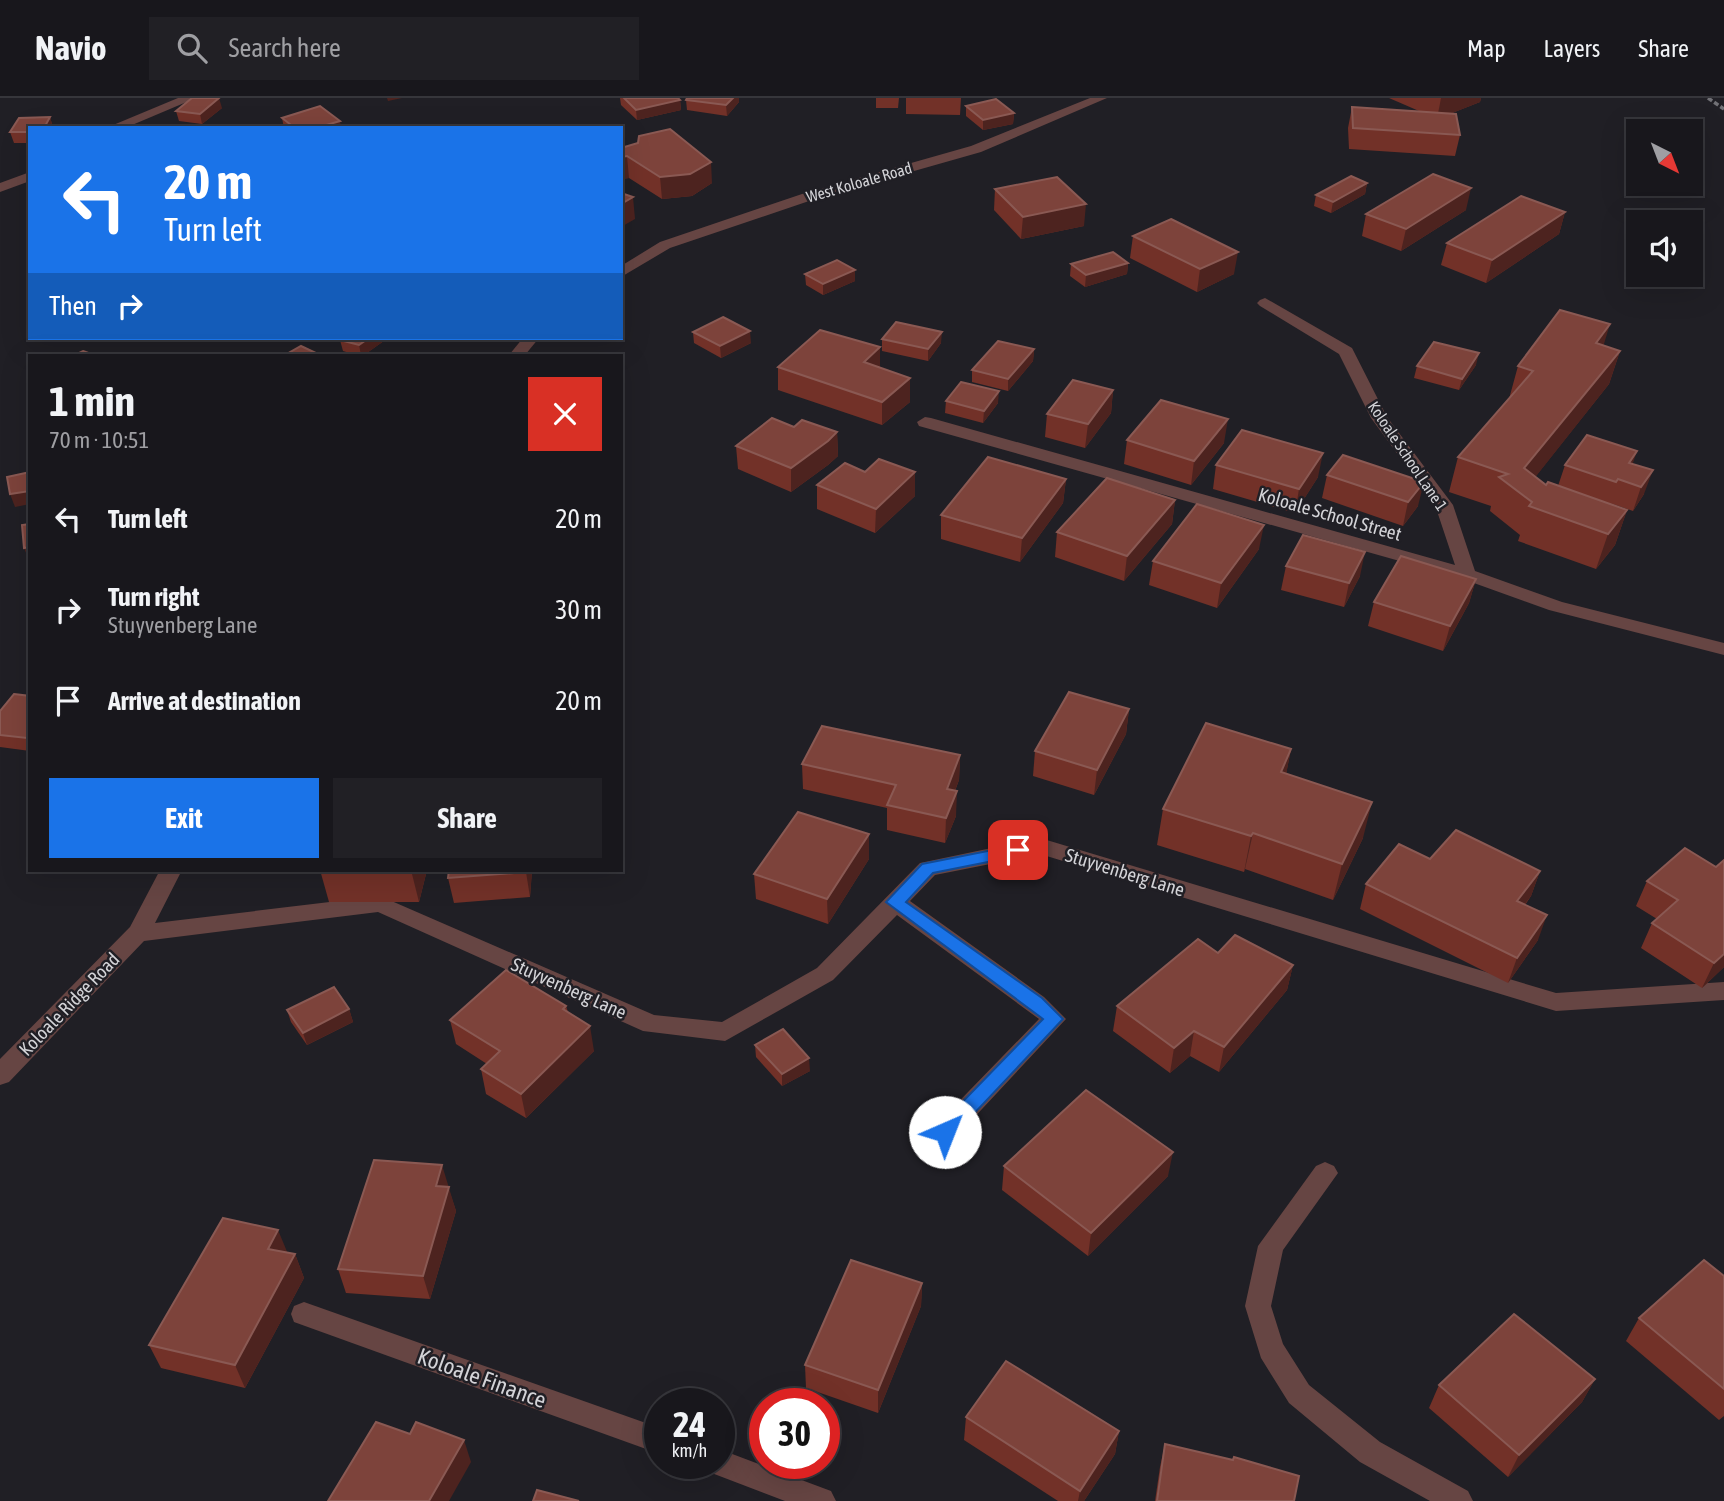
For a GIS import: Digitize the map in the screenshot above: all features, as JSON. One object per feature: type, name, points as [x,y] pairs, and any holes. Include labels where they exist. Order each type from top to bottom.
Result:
[{"type":"street","points":[[117,126],[190,98]]},
{"type":"street","name":"West Koloale Road","points":[[623,272],[665,245],[807,197],[976,149],[1101,98]]},
{"type":"street","points":[[0,188],[28,177]]},
{"type":"street","name":"Koloale School Lane 1","points":[[1265,303],[1346,351],[1379,418],[1444,505],[1467,574]]},
{"type":"street","points":[[518,354],[529,340]]},
{"type":"street","name":"Koloale School Street","points":[[925,422],[1467,574],[1556,606],[1724,649]]},
{"type":"street","name":"Stuyvenberg Lane","points":[[138,933],[380,904],[651,1024],[725,1032],[825,974],[928,869],[1040,846],[1556,1002],[1724,990]]},
{"type":"street","points":[[138,933],[170,872]]},
{"type":"street","points":[[895,902],[1036,1003],[1054,1019],[945,1132]]},
{"type":"street","name":"Koloale Ridge Road","points":[[0,1074],[138,933]]},
{"type":"street","points":[[1325,1173],[1270,1247],[1258,1306],[1271,1349],[1299,1394],[1370,1452],[1458,1501]]},
{"type":"street","name":"Koloale Finance","points":[[304,1314],[644,1435]]},
{"type":"street","points":[[735,1468],[821,1501]]},
{"type":"path","points":[[1709,98],[1724,109]]},
{"type":"building","points":[[192,98],[219,98],[200,114],[176,111]]},
{"type":"building","points":[[624,98],[678,98],[680,100],[636,110]]},
{"type":"building","points":[[733,98],[726,105],[686,100]]},
{"type":"building","points":[[996,99],[1014,113],[983,120],[966,106]]},
{"type":"building","points":[[320,106],[340,121],[323,126],[292,126],[282,118]]},
{"type":"building","points":[[1352,107],[1456,114],[1460,135],[1353,128]]},
{"type":"building","points":[[50,117],[45,126],[28,126],[28,132],[10,132],[19,118]]},
{"type":"building","points":[[670,129],[711,162],[690,174],[660,177],[627,156],[623,157],[623,147],[638,143],[639,136]]},
{"type":"building","points":[[1433,174],[1471,188],[1406,229],[1366,214]]},
{"type":"building","points":[[1351,176],[1367,183],[1333,202],[1316,195]]},
{"type":"building","points":[[1057,177],[1086,204],[1023,217],[995,189]]},
{"type":"building","points":[[623,194],[633,197],[623,203]]},
{"type":"building","points":[[1521,196],[1565,212],[1492,260],[1447,243]]},
{"type":"building","points":[[1171,219],[1238,252],[1200,269],[1133,236]]},
{"type":"building","points":[[1113,252],[1128,263],[1086,275],[1071,264]]},
{"type":"building","points":[[837,260],[855,270],[823,284],[805,274]]},
{"type":"building","points":[[1560,310],[1610,324],[1596,343],[1620,351],[1524,468],[1546,485],[1548,482],[1627,510],[1608,534],[1529,506],[1532,502],[1499,477],[1508,474],[1458,457],[1533,371],[1518,366]]},
{"type":"building","points":[[723,317],[750,331],[720,346],[693,332]]},
{"type":"building","points":[[896,322],[942,332],[928,349],[882,339]]},
{"type":"building","points":[[820,330],[880,347],[864,362],[910,378],[882,402],[778,367]]},
{"type":"building","points":[[340,340],[366,340],[359,345]]},
{"type":"building","points":[[998,341],[1034,349],[1008,379],[972,370]]},
{"type":"building","points":[[1434,342],[1479,353],[1462,379],[1417,366]]},
{"type":"building","points":[[301,346],[318,354],[287,354]]},
{"type":"building","points":[[1073,380],[1113,390],[1088,424],[1047,414]]},
{"type":"building","points":[[961,382],[999,391],[984,411],[946,401]]},
{"type":"building","points":[[1161,400],[1228,419],[1194,461],[1127,440]]},
{"type":"building","points":[[772,418],[794,427],[802,420],[837,432],[791,468],[736,446]]},
{"type":"building","points":[[1242,430],[1323,453],[1299,489],[1216,465]]},
{"type":"building","points":[[1587,435],[1637,451],[1629,463],[1653,470],[1641,487],[1618,479],[1616,482],[1565,465]]},
{"type":"building","points":[[1343,455],[1424,482],[1408,502],[1327,475]]},
{"type":"building","points":[[988,457],[1066,479],[1022,538],[941,515]]},
{"type":"building","points":[[879,459],[915,472],[876,509],[817,485],[845,463],[865,472]]},
{"type":"building","points":[[28,472],[28,491],[10,494],[7,477]]},
{"type":"building","points":[[1107,478],[1175,500],[1127,556],[1057,532]]},
{"type":"building","points":[[1197,504],[1264,525],[1221,583],[1153,561]]},
{"type":"building","points":[[28,524],[28,547],[24,548],[22,525]]},
{"type":"building","points":[[1303,535],[1365,552],[1349,583],[1286,566]]},
{"type":"building","points":[[1401,556],[1476,579],[1450,626],[1374,602]]},
{"type":"building","points":[[1069,692],[1129,709],[1097,770],[1035,751]]},
{"type":"building","points":[[14,694],[28,696],[28,737],[0,735],[0,711]]},
{"type":"building","points":[[1206,723],[1291,749],[1281,772],[1372,802],[1342,864],[1253,833],[1251,836],[1163,809]]},
{"type":"building","points":[[822,726],[960,755],[947,789],[957,791],[946,818],[887,805],[896,785],[802,764]]},
{"type":"building","points":[[798,812],[869,834],[827,899],[754,874]]},
{"type":"building","points":[[1456,830],[1540,871],[1517,901],[1547,915],[1517,958],[1366,884],[1399,844],[1430,859]]},
{"type":"building","points":[[1685,848],[1716,867],[1724,860],[1724,954],[1714,963],[1652,923],[1678,900],[1647,881]]},
{"type":"building","points":[[449,872],[526,872],[448,878]]},
{"type":"building","points":[[1235,935],[1293,965],[1224,1047],[1194,1031],[1174,1048],[1117,1006],[1198,939],[1218,953]]},
{"type":"building","points":[[506,970],[566,1006],[563,1009],[590,1026],[521,1094],[481,1069],[500,1051],[450,1020]]},
{"type":"building","points":[[334,987],[349,1009],[303,1033],[287,1010]]},
{"type":"building","points":[[783,1029],[809,1058],[782,1074],[755,1045]]},
{"type":"building","points":[[1086,1090],[1173,1152],[1091,1233],[1004,1166]]},
{"type":"building","points":[[374,1160],[442,1165],[436,1186],[449,1187],[423,1276],[338,1269]]},
{"type":"building","points":[[223,1218],[278,1230],[268,1249],[295,1254],[235,1365],[149,1345]]},
{"type":"building","points":[[851,1260],[922,1283],[878,1390],[805,1365]]},
{"type":"building","points":[[1704,1260],[1724,1276],[1724,1389],[1639,1318]]},
{"type":"building","points":[[1514,1314],[1595,1379],[1519,1455],[1439,1385]]},
{"type":"building","points":[[1006,1361],[1119,1431],[1080,1491],[966,1417]]},
{"type":"building","points":[[376,1422],[410,1434],[416,1422],[464,1440],[429,1501],[328,1501]]},
{"type":"building","points":[[1165,1444],[1233,1460],[1234,1457],[1299,1476],[1294,1501],[1157,1501]]},
{"type":"building","points":[[537,1490],[579,1501],[533,1501]]},
{"type":"route","points":[[945,1132],[1054,1019],[1036,1003],[895,902],[928,869],[1018,850]]}]
